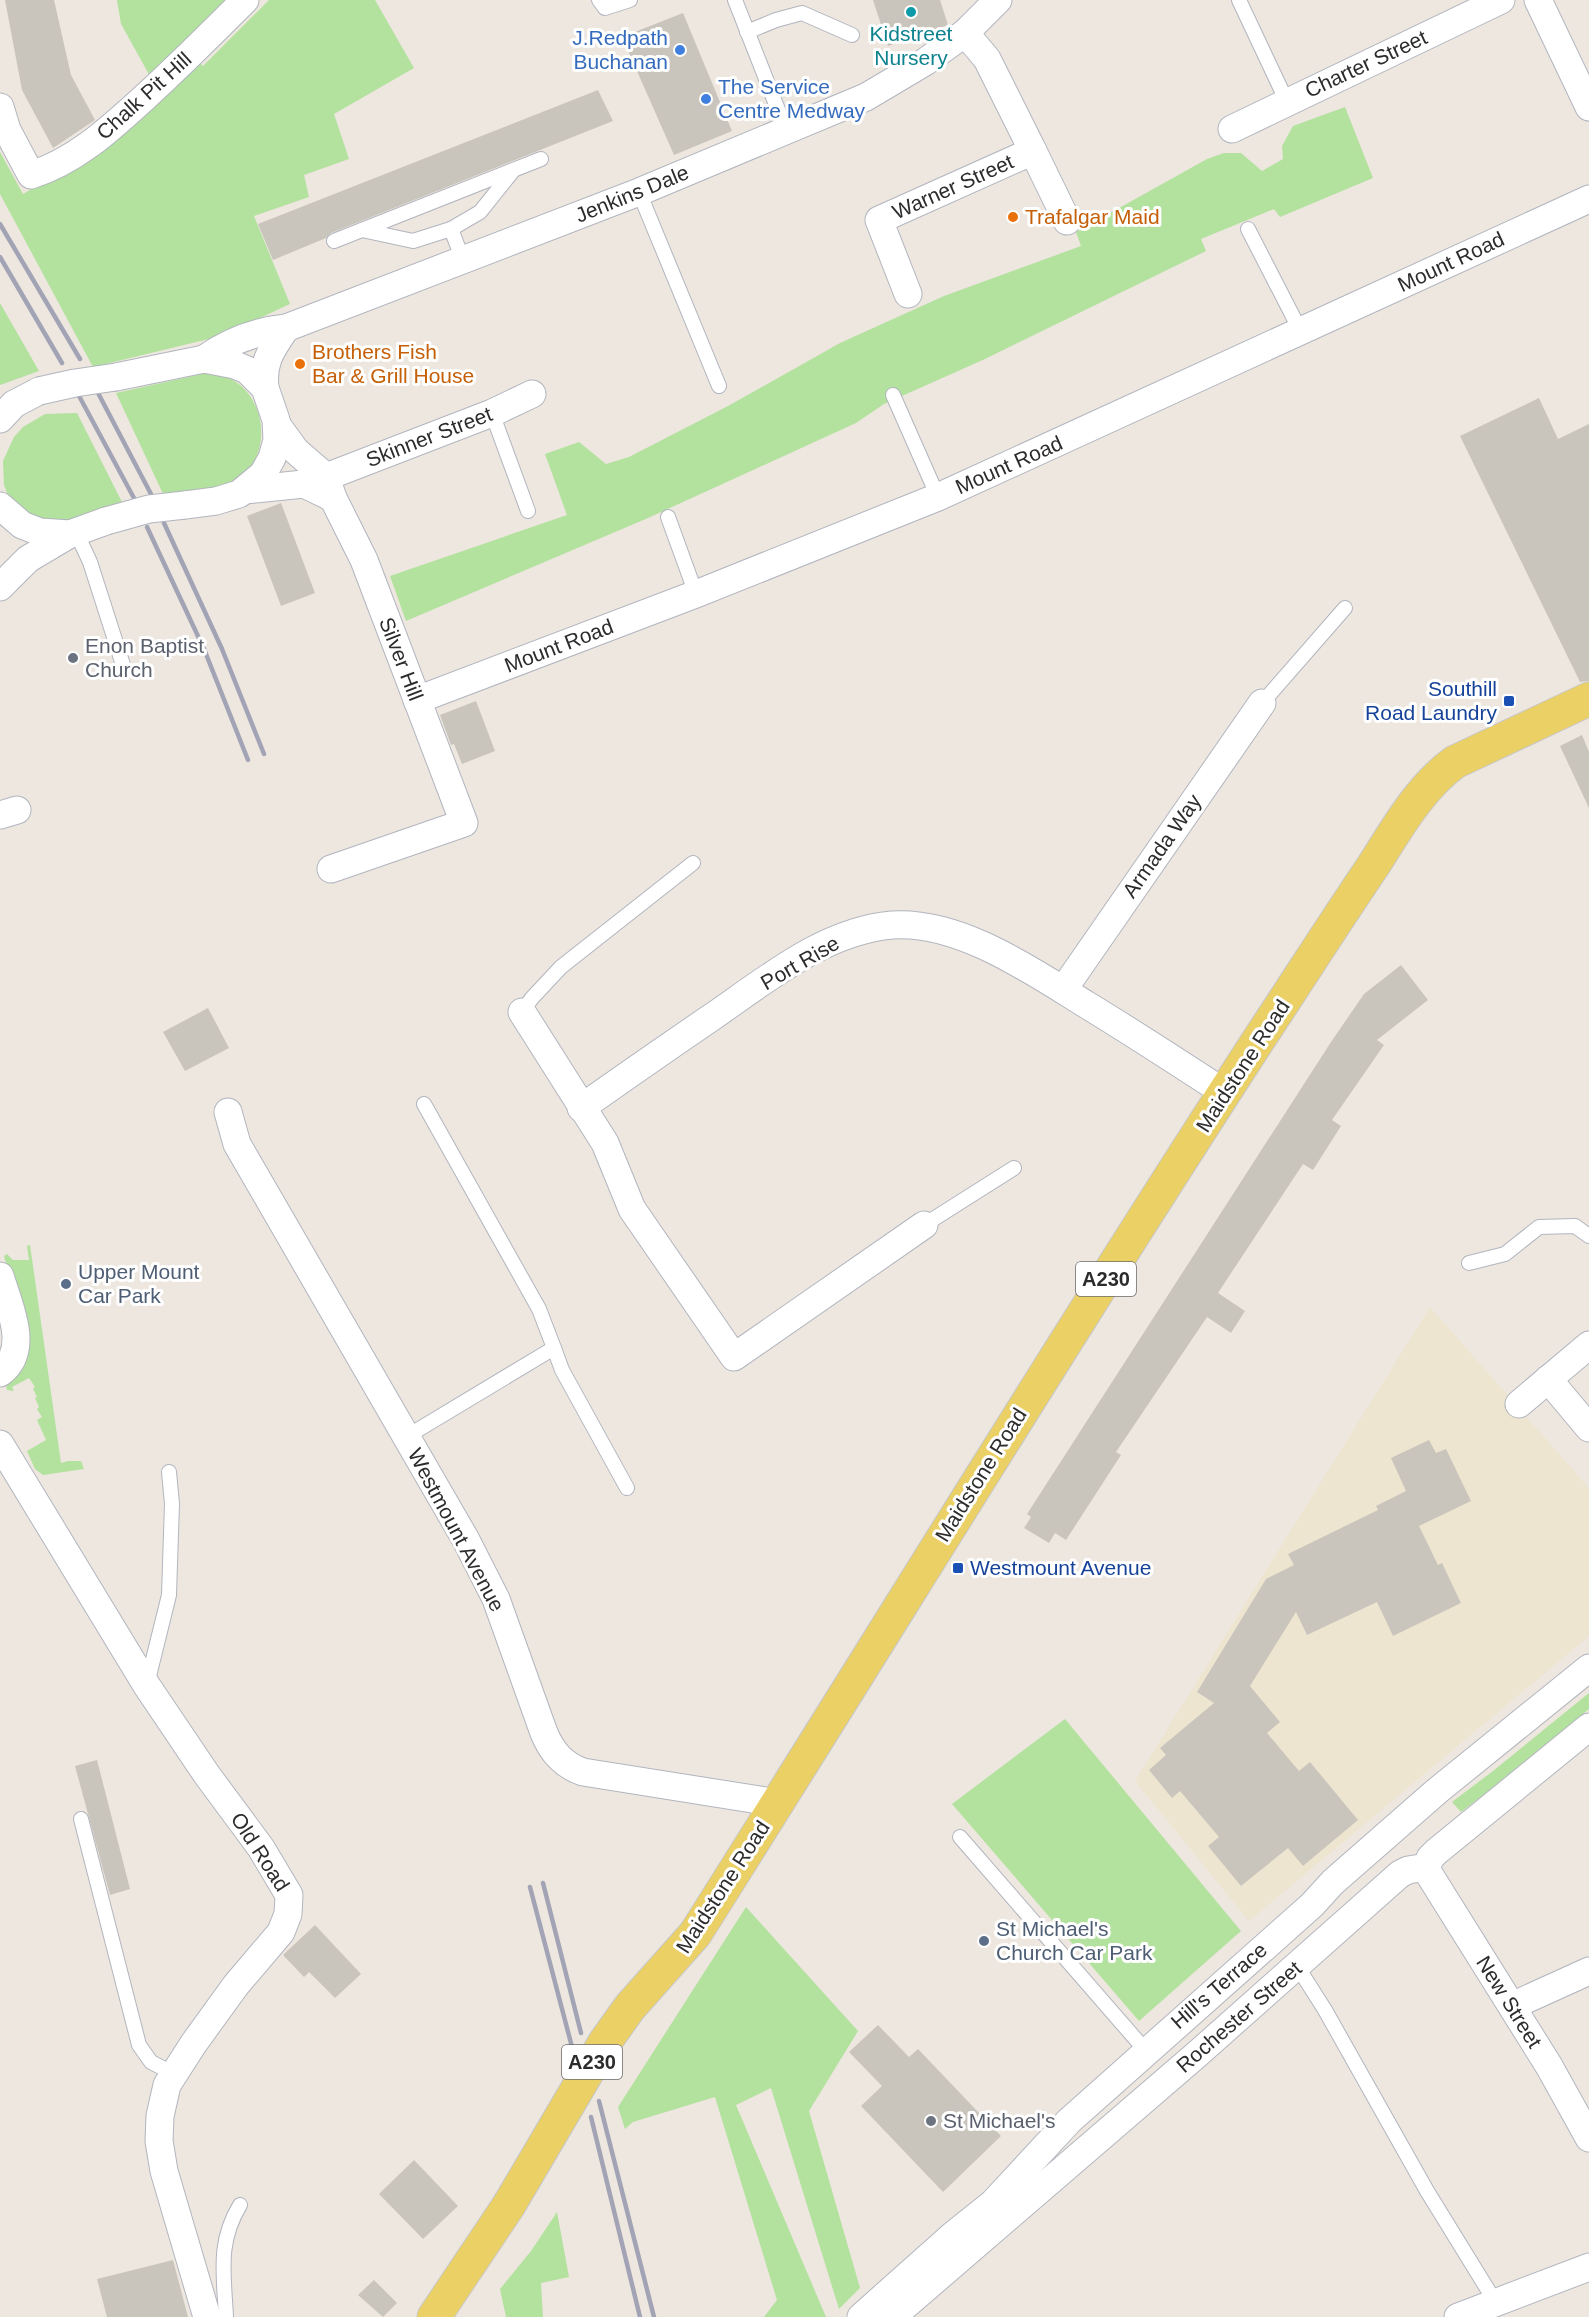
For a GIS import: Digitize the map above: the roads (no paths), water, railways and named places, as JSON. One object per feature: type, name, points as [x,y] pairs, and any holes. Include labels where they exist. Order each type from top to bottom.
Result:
[{"type":"main road","name":"Maidstone Road","points":[[446,2310],[605,2042],[630,2007],[696,1934],[1009,1429],[1391,838],[1434,780],[1446,768],[1589,699]]},
{"type":"street","name":"Chalk Pit Hill","points":[[0,107],[7,130],[32,175],[45,171],[99,139],[178,67],[245,0]]},
{"type":"street","name":"Jenkins Dale","points":[[204,359],[219,348],[264,330],[286,328],[639,192],[879,90],[925,62],[965,33],[998,0]]},
{"type":"street","name":"Charter Street","points":[[1232,129],[1502,0]]},
{"type":"street","points":[[1538,0],[1589,107]]},
{"type":"street","name":"Warner Street","points":[[965,33],[987,59],[1067,221]]},
{"type":"street","name":"Warner Street","points":[[908,294],[879,220],[1033,151]]},
{"type":"street","name":"Mount Road","points":[[417,700],[696,594],[938,497],[1589,199]]},
{"type":"street","points":[[245,490],[263,474],[276,447],[277,425],[265,388],[264,366],[286,328]]},
{"type":"street","points":[[5,409],[39,391],[204,359],[248,370],[265,388]]},
{"type":"street","name":"Skinner Street","points":[[330,487],[532,394]]},
{"type":"street","name":"Silver Hill","points":[[277,425],[296,451],[330,487],[364,560],[464,823],[331,869]]},
{"type":"street","points":[[0,587],[28,559],[73,533],[106,521],[149,509],[216,501],[245,490],[304,484],[330,487]]},
{"type":"street","points":[[0,506],[26,528],[40,532],[73,533]]},
{"type":"street","name":"Armada Way","points":[[1063,990],[1262,703]]},
{"type":"street","name":"Port Rise","points":[[581,1108],[802,956],[839,939],[869,930],[908,925],[959,936],[986,945],[1063,990],[1225,1093]]},
{"type":"street","points":[[522,1012],[607,1148],[632,1209],[734,1357],[924,1225]]},
{"type":"street","name":"Westmount Avenue","points":[[228,1112],[237,1144],[466,1540],[493,1591],[551,1749],[570,1767],[589,1774],[778,1803]]},
{"type":"street","points":[[0,1276],[17,1341],[11,1362],[0,1373]]},
{"type":"street","points":[[1519,1404],[1589,1345]]},
{"type":"street","points":[[1548,1379],[1589,1428]]},
{"type":"street","name":"Old Road","points":[[0,1444],[147,1686],[261,1848],[289,1895],[288,1914],[281,1932],[236,1985],[166,2088],[159,2133],[162,2162],[207,2317]]},
{"type":"street","name":"Hill's Terrace","points":[[861,2317],[953,2235],[993,2203],[1049,2140],[1312,1905],[1333,1882],[1408,1816],[1589,1668]]},
{"type":"street","points":[[1427,1867],[1430,1858],[1436,1852],[1589,1726]]},
{"type":"street","name":"Rochester Street","points":[[892,2317],[1298,1966],[1401,1873],[1427,1867]]},
{"type":"street","name":"New Street","points":[[1427,1867],[1429,1874],[1512,2006],[1589,2138]]},
{"type":"street","points":[[1512,2006],[1589,1971]]},
{"type":"street","points":[[1458,2317],[1589,2267]]},
{"type":"lane","points":[[599,0],[605,8],[630,0]]},
{"type":"lane","points":[[735,0],[786,130]]},
{"type":"lane","points":[[1239,0],[1287,102]]},
{"type":"lane","points":[[747,32],[776,20],[802,13],[852,35]]},
{"type":"lane","points":[[334,242],[541,159]]},
{"type":"lane","points":[[362,230],[413,241],[451,229],[480,212],[513,170]]},
{"type":"lane","points":[[639,192],[719,386]]},
{"type":"lane","points":[[451,229],[463,260]]},
{"type":"lane","points":[[1248,229],[1301,332]]},
{"type":"lane","points":[[893,395],[938,497]]},
{"type":"lane","points":[[492,413],[528,511]]},
{"type":"lane","points":[[668,517],[696,594]]},
{"type":"lane","points":[[73,533],[90,562],[124,668]]},
{"type":"lane","points":[[1262,703],[1345,608]]},
{"type":"lane","points":[[522,1012],[561,967],[693,863]]},
{"type":"lane","points":[[424,1104],[539,1309],[562,1370],[627,1488]]},
{"type":"lane","points":[[924,1225],[1014,1168]]},
{"type":"lane","points":[[1469,1263],[1505,1254],[1539,1227],[1575,1226],[1589,1236]]},
{"type":"lane","points":[[406,1437],[554,1348]]},
{"type":"lane","points":[[147,1686],[169,1595],[172,1504],[169,1472]]},
{"type":"lane","points":[[81,1819],[139,2045],[151,2062],[174,2074]]},
{"type":"lane","points":[[960,1837],[1146,2051]]},
{"type":"lane","points":[[1298,1966],[1427,2191],[1496,2303]]},
{"type":"lane","points":[[226,2317],[223,2248],[228,2227],[240,2205]]},
{"type":"railway","points":[[0,224],[80,359]]},
{"type":"railway","points":[[0,257],[62,363]]},
{"type":"railway","points":[[97,391],[152,496]]},
{"type":"railway","points":[[78,394],[135,500]]},
{"type":"railway","points":[[164,523],[222,649],[264,754]]},
{"type":"railway","points":[[147,527],[204,649],[248,760]]},
{"type":"railway","points":[[543,1883],[581,2033]]},
{"type":"railway","points":[[530,1887],[572,2047]]},
{"type":"railway","points":[[599,2101],[654,2317]]},
{"type":"railway","points":[[591,2117],[640,2317]]},
{"type":"place","name":"Kidstreet Nursery","points":[[911,12]]},
{"type":"place","name":"J.Redpath Buchanan","points":[[680,50]]},
{"type":"place","name":"The Service Centre Medway","points":[[706,99]]},
{"type":"place","name":"Trafalgar Maid","points":[[1013,217]]},
{"type":"place","name":"Brothers Fish Bar & Grill House","points":[[300,364]]},
{"type":"place","name":"Enon Baptist Church","points":[[73,658]]},
{"type":"place","name":"Southill Road Laundry","points":[[1509,701]]},
{"type":"place","name":"Upper Mount Car Park","points":[[66,1284]]},
{"type":"place","name":"Westmount Avenue","points":[[958,1568]]},
{"type":"place","name":"St Michael's Church Car Park","points":[[984,1941]]},
{"type":"place","name":"St Michael's","points":[[931,2121]]}]
